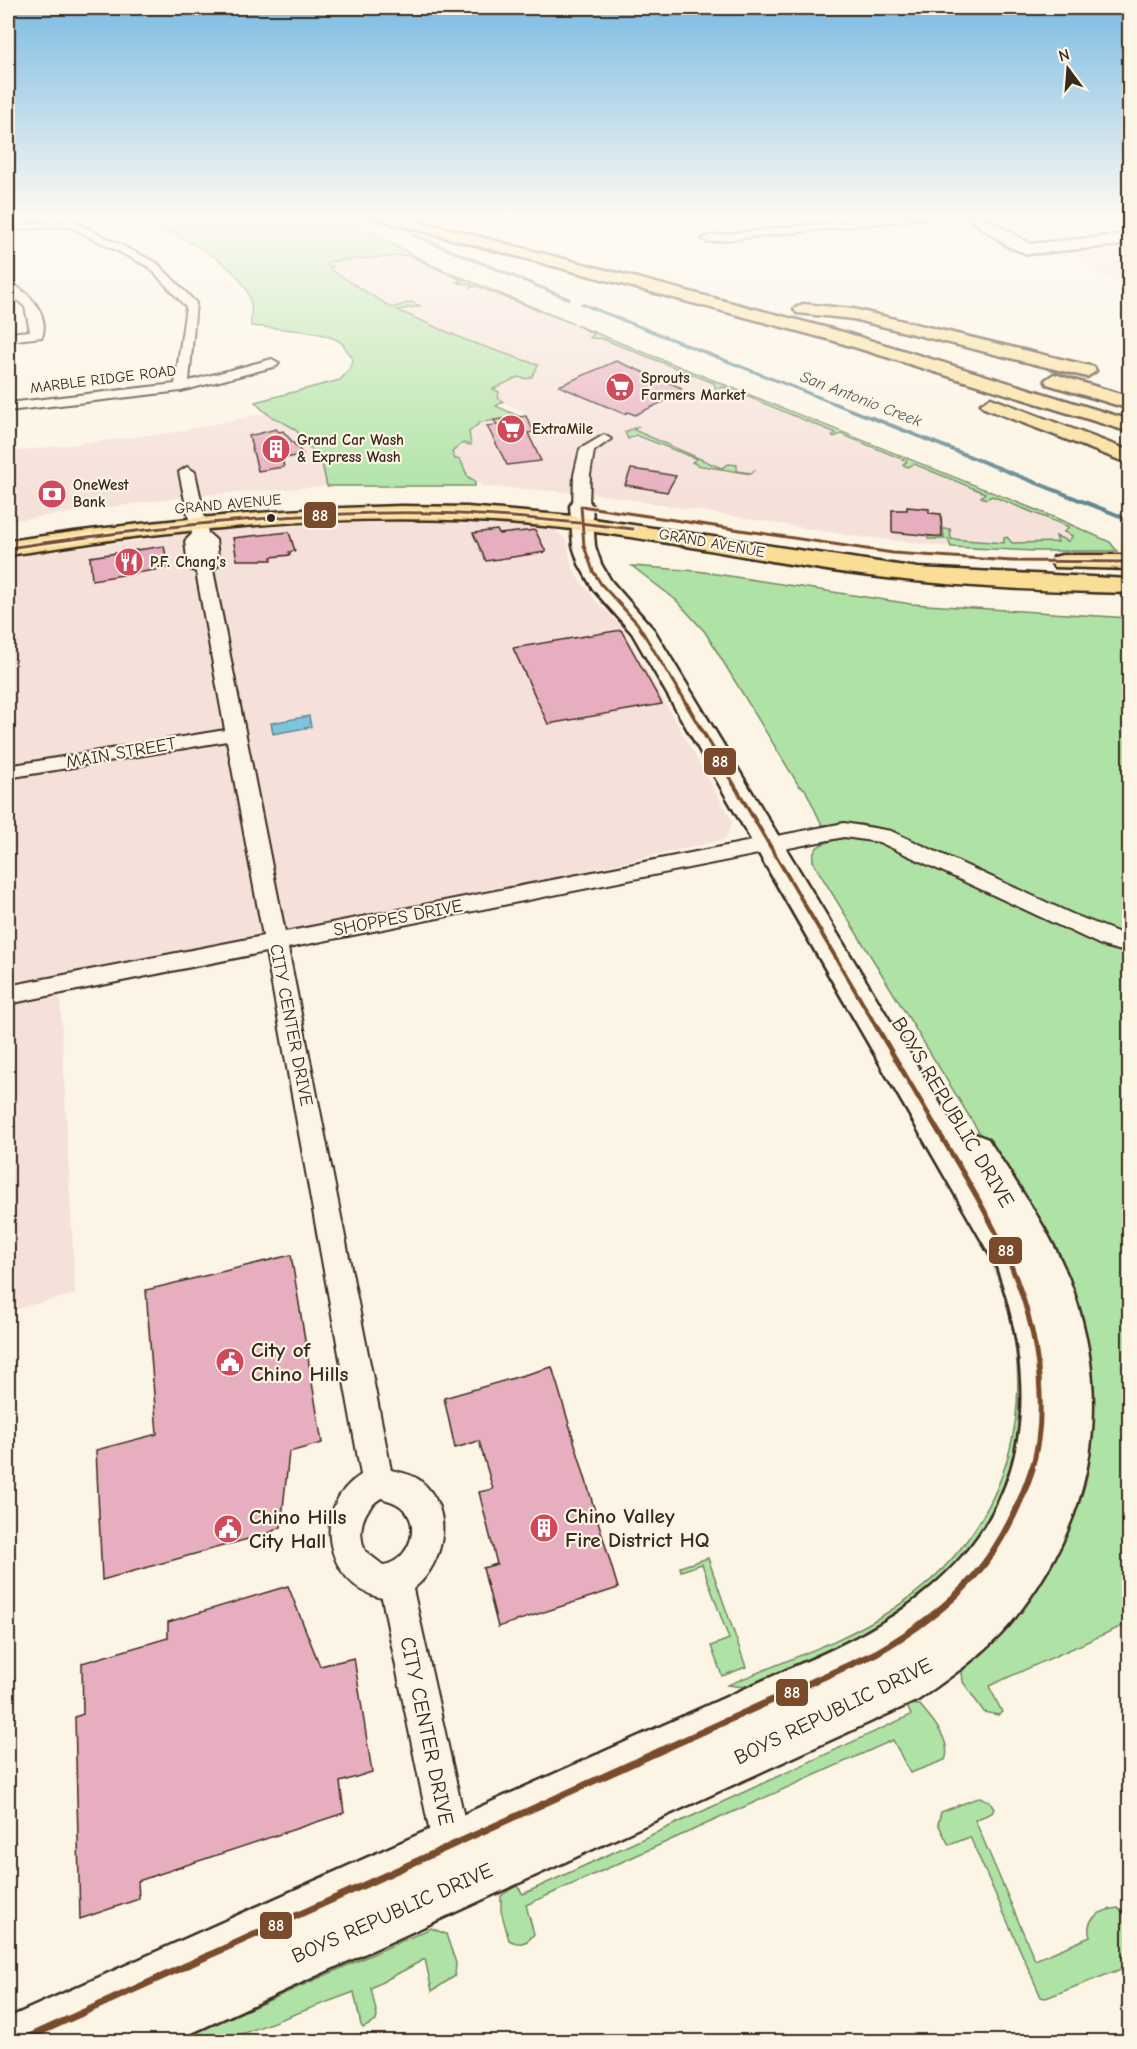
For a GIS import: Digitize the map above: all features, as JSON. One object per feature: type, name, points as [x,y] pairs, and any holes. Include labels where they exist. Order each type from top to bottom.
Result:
[{"type":"main road","points":[[717,311],[966,395],[1130,458]]},
{"type":"main road","points":[[738,311],[837,336],[1130,426]]},
{"type":"main road","points":[[810,311],[1130,403]]},
{"type":"main road","points":[[826,311],[853,314],[1102,375]]},
{"type":"main road","name":"GRAND AVENUE","points":[[8,530],[197,521],[287,514],[391,512],[590,515],[910,554],[1002,561],[1130,562]]},
{"type":"main road","name":"GRAND AVENUE","points":[[590,515],[909,574],[986,581],[1130,586]]},
{"type":"main road","name":"BOYS REPUBLIC DRIVE","points":[[17,2042],[455,1863],[810,1725],[901,1683],[930,1666],[974,1630],[1022,1574],[1035,1552],[1063,1485],[1071,1431],[1073,1391],[1061,1315],[1044,1268],[1016,1216],[642,630],[597,578],[587,556],[590,515]]},
{"type":"main road","name":"GRAND AVENUE","points":[[8,548],[197,521]]},
{"type":"main road","name":"BOYS REPUBLIC DRIVE","points":[[108,2042],[455,1863]]},
{"type":"street","points":[[8,338],[37,334],[35,311]]},
{"type":"street","points":[[181,387],[191,311]]},
{"type":"street","name":"MARBLE RIDGE ROAD","points":[[8,407],[181,387],[272,363]]},
{"type":"street","points":[[590,515],[602,441]]},
{"type":"street","points":[[187,472],[197,521]]},
{"type":"street","name":"CITY CENTER DRIVE","points":[[197,521],[193,541],[196,567],[204,568],[378,1482]]},
{"type":"street","name":"MAIN STREET","points":[[8,772],[235,734]]},
{"type":"street","name":"SHOPPES DRIVE","points":[[8,995],[844,830],[884,836],[1064,920],[1111,940],[1130,945]]},
{"type":"street","points":[[378,1482],[395,1483],[411,1491],[422,1505],[428,1523],[428,1542],[421,1561],[407,1575],[395,1581],[385,1584],[368,1578],[354,1565],[348,1547],[345,1528],[349,1511],[360,1494],[378,1482]]},
{"type":"street","name":"CITY CENTER DRIVE","points":[[395,1581],[455,1863]]},
{"type":"shaded area","points":[[396,311],[541,311],[1056,518],[1110,542],[1117,551],[1066,552],[959,548],[847,535],[597,494],[480,486],[480,482],[468,477],[452,452],[463,443],[469,445],[472,443],[469,432],[481,423],[525,416],[526,413],[499,400],[499,392],[492,389],[519,376],[527,379],[537,365],[468,341]]},
{"type":"shaded area","points":[[265,413],[280,423],[291,426],[318,459],[321,458],[327,486],[192,496],[8,521],[8,452],[176,432]]},
{"type":"shaded area","points":[[411,521],[545,528],[555,530],[567,541],[576,575],[596,601],[622,627],[733,822],[724,840],[94,978],[57,980],[8,989],[8,557],[237,528]]},
{"type":"shaded area","points":[[60,996],[75,1294],[8,1311],[8,1006]]},
{"type":"green space","points":[[251,311],[398,311],[468,341],[538,365],[532,377],[527,379],[518,377],[493,389],[499,392],[498,398],[503,402],[496,406],[521,417],[481,422],[469,432],[471,445],[463,443],[452,452],[455,459],[460,459],[468,477],[475,481],[475,486],[327,486],[321,459],[318,459],[294,428],[268,414],[255,402],[340,380],[349,370],[353,360],[339,341],[330,337],[296,330],[251,326]]},
{"type":"green space","points":[[576,325],[1056,518],[1110,542],[1117,551],[1035,551],[951,547],[948,539],[928,539],[928,536],[944,537],[943,529],[950,529],[951,539],[1004,543],[1004,538],[1007,537],[1012,543],[1058,542],[1056,536],[1068,541],[1073,536],[1064,532],[1069,527],[992,496],[986,499],[981,497],[985,493],[914,464],[908,467],[903,465],[907,461],[841,434],[834,437],[832,436],[836,433],[724,387],[716,389],[714,383],[603,339],[590,338],[594,334]]},
{"type":"green space","points":[[639,426],[634,430],[721,468],[729,464],[737,465],[737,471],[751,473],[756,469],[751,474],[697,465],[692,462],[697,459],[636,435],[628,439],[625,432]]},
{"type":"green space","points":[[632,566],[697,571],[911,604],[1129,618],[1129,936],[1091,923],[891,830],[860,824],[822,825],[805,789],[799,786],[705,632],[676,600]]},
{"type":"green space","points":[[845,838],[874,841],[893,847],[1073,933],[1129,955],[1129,1623],[989,1686],[1002,1712],[998,1715],[984,1712],[963,1682],[962,1672],[973,1658],[1013,1620],[1049,1570],[1073,1514],[1084,1474],[1049,1246],[814,864],[813,857],[817,848],[827,842]]},
{"type":"green space","points":[[774,874],[997,1260],[1022,1335],[1022,1427],[1010,1475],[991,1520],[966,1555],[940,1583],[877,1628],[744,1687],[728,1685],[874,1621],[935,1577],[968,1539],[993,1498],[1009,1453],[1017,1406],[1016,1357],[1007,1307],[990,1258],[769,875]]},
{"type":"green space","points":[[708,1558],[746,1667],[722,1676],[711,1646],[729,1639],[702,1564],[681,1571],[680,1567]]},
{"type":"green space","points":[[909,1704],[920,1705],[940,1731],[946,1746],[945,1760],[910,1773],[893,1740],[526,1905],[534,1934],[523,1943],[509,1940],[501,1911],[501,1896],[515,1886],[523,1894],[911,1715],[907,1706]]},
{"type":"green space","points":[[980,1797],[989,1801],[994,1809],[992,1813],[975,1820],[1035,1960],[1090,1937],[1089,1925],[1095,1916],[1118,1908],[1127,1919],[1129,1926],[1129,1966],[1046,1998],[1041,1997],[970,1837],[949,1845],[938,1824],[941,1812]]},
{"type":"green space","points":[[431,1928],[446,1934],[456,1963],[455,1976],[432,1991],[425,1959],[371,1988],[376,2021],[363,2028],[354,1992],[223,2041],[178,2041]]},
{"type":"water","points":[[309,716],[311,727],[273,734],[271,723]]},
{"type":"building","name":"Sprouts Farmers Market","points":[[616,361],[682,388],[679,390],[684,392],[635,415],[628,412],[624,414],[559,386]]},
{"type":"building","points":[[526,416],[534,432],[528,433],[541,461],[507,465],[487,426],[497,425],[494,420]]},
{"type":"building","name":"Grand Car Wash & Express Wash","points":[[276,429],[279,432],[283,431],[303,454],[282,459],[284,467],[258,471],[249,436]]},
{"type":"building","points":[[631,469],[676,476],[667,492],[625,485]]},
{"type":"building","points":[[907,507],[929,509],[929,513],[941,514],[942,537],[892,532],[892,510],[907,510]]},
{"type":"building","points":[[497,530],[499,534],[535,530],[546,552],[486,561],[473,533]]},
{"type":"building","points":[[289,532],[295,551],[289,552],[290,555],[271,557],[272,560],[237,560],[233,538]]},
{"type":"building","name":"P.F. Chang's","points":[[164,546],[168,568],[92,580],[90,557]]},
{"type":"building","points":[[621,630],[662,704],[548,724],[513,648]]},
{"type":"building","name":"City of Chino Hills","points":[[291,1255],[322,1443],[289,1452],[281,1527],[269,1533],[102,1580],[96,1450],[157,1434],[146,1290]]},
{"type":"building","name":"Chino Valley Fire District HQ","points":[[552,1367],[618,1588],[498,1627],[483,1568],[497,1564],[479,1492],[493,1489],[479,1441],[455,1448],[444,1398]]},
{"type":"building","points":[[288,1586],[320,1666],[354,1658],[372,1772],[340,1782],[344,1813],[138,1881],[139,1899],[80,1919],[75,1717],[83,1714],[82,1663],[168,1638],[168,1622]]},
{"type":"waterway","name":"San Antonio Creek","points":[[599,311],[874,419]]},
{"type":"waterway","name":"San Antonio Creek","points":[[870,417],[1130,520]]},
{"type":"transit line","name":"88","points":[[18,2042],[863,1660],[938,1613],[960,1593],[994,1552],[1019,1508],[1034,1462],[1041,1415],[1039,1366],[1030,1318],[1015,1270],[993,1223],[655,651],[637,623],[601,584],[593,571],[584,546],[581,506],[893,553],[1012,561],[1130,562]]},
{"type":"transit line","name":"88","points":[[8,548],[202,523],[348,514],[486,515],[633,529]]},
{"type":"place","name":"Sprouts Farmers Market","points":[[620,387]]},
{"type":"place","name":"ExtraMile","points":[[511,429]]},
{"type":"place","name":"Grand Car Wash & Express Wash","points":[[276,449]]},
{"type":"place","name":"OneWest Bank","points":[[52,494]]},
{"type":"place","name":"P.F. Chang's","points":[[129,562]]},
{"type":"place","name":"City of Chino Hills","points":[[230,1362]]},
{"type":"place","name":"Chino Valley Fire District HQ","points":[[544,1528]]},
{"type":"place","name":"Chino Hills City Hall","points":[[228,1529]]}]
